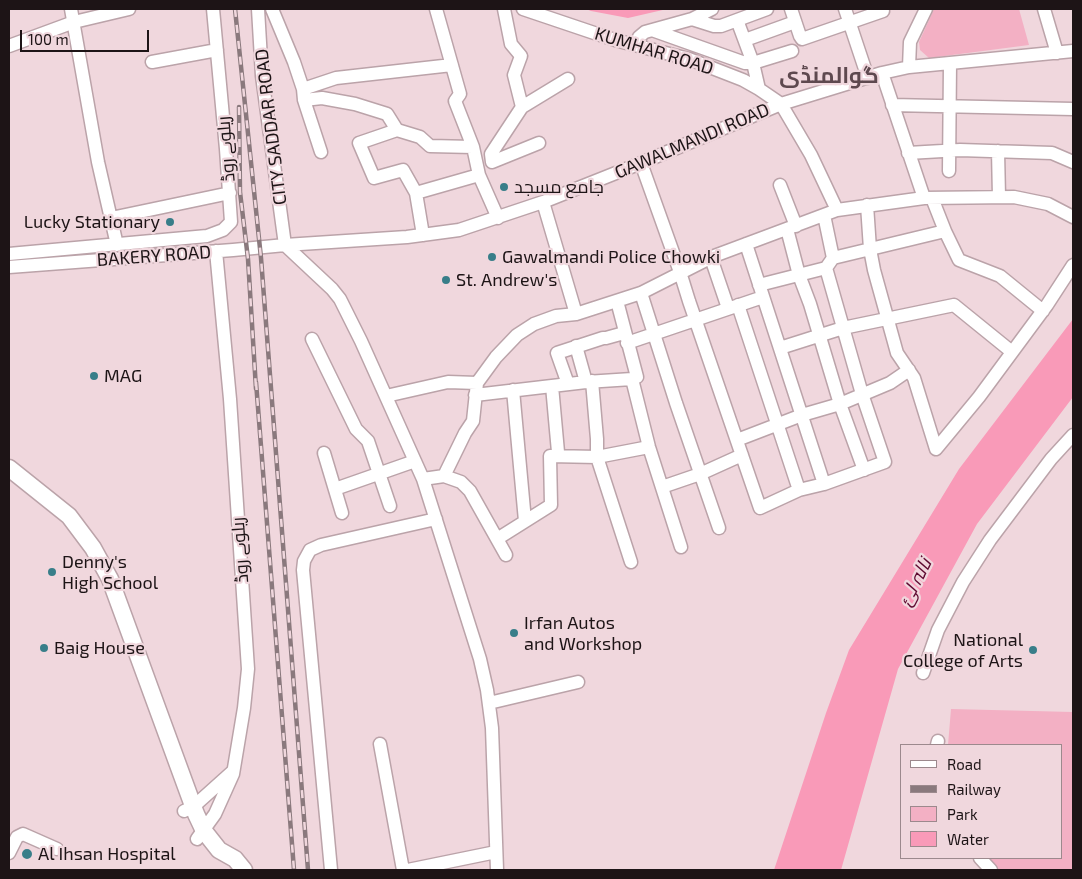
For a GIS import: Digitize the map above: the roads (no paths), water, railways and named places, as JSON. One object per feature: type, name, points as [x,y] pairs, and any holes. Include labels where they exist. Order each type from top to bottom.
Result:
[{"type":"main road","points":[[9,468],[59,507],[76,523],[110,578],[189,809]]},
{"type":"main road","points":[[9,480],[63,523],[80,546],[101,581],[189,809],[201,835],[233,870]]},
{"type":"main road","points":[[201,835],[219,850],[235,859],[244,870]]},
{"type":"street","points":[[71,9],[98,162],[117,245]]},
{"type":"street","points":[[9,46],[74,22],[129,9]]},
{"type":"street","name":"ریلوے روڈ","points":[[13,253],[29,261],[117,245],[207,236],[223,230],[230,222],[230,193],[213,9]]},
{"type":"street","name":"CITY SADDAR ROAD","points":[[258,9],[262,76],[285,245]]},
{"type":"street","points":[[272,9],[303,94],[321,152]]},
{"type":"street","points":[[436,9],[460,94],[455,101],[472,147],[479,175],[498,218]]},
{"type":"street","points":[[504,9],[511,44],[521,56],[514,75],[522,107]]},
{"type":"street","name":"KUMHAR ROAD","points":[[523,9],[615,40],[689,59],[743,80],[781,104]]},
{"type":"street","points":[[636,44],[639,37],[645,32],[692,19],[712,9]]},
{"type":"street","points":[[692,19],[718,26],[767,9]]},
{"type":"street","points":[[791,9],[802,39],[883,11]]},
{"type":"street","points":[[846,9],[868,78]]},
{"type":"street","points":[[909,67],[910,42],[926,9]]},
{"type":"street","points":[[1044,9],[1057,53]]},
{"type":"street","points":[[737,20],[753,63],[758,89]]},
{"type":"street","points":[[745,40],[795,22]]},
{"type":"street","points":[[652,30],[741,62],[753,63],[792,51]]},
{"type":"street","points":[[152,62],[217,50]]},
{"type":"street","name":"GAWALMANDI ROAD","points":[[285,245],[423,235],[459,230],[543,202],[642,163],[781,104],[868,78],[909,67],[1073,51]]},
{"type":"street","points":[[949,171],[950,64]]},
{"type":"street","points":[[303,94],[336,78],[452,65]]},
{"type":"street","points":[[882,74],[908,153],[959,260],[1000,276],[1043,311]]},
{"type":"street","points":[[538,144],[492,162],[491,154],[522,107],[568,79]]},
{"type":"street","points":[[303,94],[355,104],[387,114],[397,130]]},
{"type":"street","points":[[781,104],[811,155],[837,210]]},
{"type":"street","points":[[892,105],[1073,109]]},
{"type":"street","points":[[423,235],[416,193],[403,170],[374,178],[359,143],[397,130],[420,138],[430,146],[472,147]]},
{"type":"street","points":[[908,153],[960,150],[1052,153],[1073,162]]},
{"type":"street","points":[[998,151],[999,197]]},
{"type":"street","points":[[642,163],[760,508],[799,490],[824,484],[885,462],[862,394],[843,328],[830,263],[824,215]]},
{"type":"street","points":[[416,193],[479,175]]},
{"type":"street","points":[[780,185],[791,227],[799,275],[820,336],[840,404],[864,470]]},
{"type":"street","points":[[111,218],[230,193]]},
{"type":"street","points":[[444,476],[473,421],[476,389],[496,357],[517,335],[534,324],[556,316],[576,314],[641,293],[711,258],[837,210],[928,198],[1014,197],[1048,204],[1073,218]]},
{"type":"street","points":[[543,202],[576,314]]},
{"type":"street","points":[[867,205],[870,249],[887,318],[897,353],[914,378],[936,449],[979,397],[1043,311],[1073,265]]},
{"type":"street","points":[[568,384],[556,354],[602,338],[625,338],[654,334],[733,306],[761,291],[830,263],[870,249],[945,231]]},
{"type":"street","points":[[746,244],[824,484]]},
{"type":"street","points":[[285,245],[332,289],[340,299],[423,479],[480,659],[489,703],[492,728],[497,870]]},
{"type":"street","name":"BAKERY ROAD","points":[[29,261],[216,251],[285,245]]},
{"type":"street","name":"ریلوے روڈ","points":[[201,835],[215,814],[233,772],[244,708],[248,669],[230,399],[216,251]]},
{"type":"street","points":[[711,258],[733,306],[778,425],[799,490]]},
{"type":"street","points":[[9,267],[29,261]]},
{"type":"street","points":[[641,293],[719,528]]},
{"type":"street","points":[[386,396],[448,382],[476,389],[513,390],[637,377],[616,301]]},
{"type":"street","points":[[780,348],[843,328],[954,305],[1012,352]]},
{"type":"street","points":[[312,339],[356,429],[368,441],[390,506]]},
{"type":"street","points":[[576,346],[589,381],[597,439],[597,457],[631,562]]},
{"type":"street","points":[[737,440],[802,415],[840,404],[890,383],[909,370]]},
{"type":"street","points":[[632,378],[649,447],[681,547]]},
{"type":"street","points":[[552,386],[558,452]]},
{"type":"street","points":[[513,390],[525,521]]},
{"type":"street","points":[[922,673],[938,630],[963,582],[996,532],[1051,459],[1073,435]]},
{"type":"street","points":[[497,538],[551,506],[550,456],[597,457],[649,447]]},
{"type":"street","points":[[324,453],[342,513]]},
{"type":"street","points":[[662,488],[700,474],[742,455]]},
{"type":"street","points":[[335,490],[415,461]]},
{"type":"street","points":[[423,479],[444,476],[461,482],[470,491],[506,555]]},
{"type":"street","points":[[331,870],[302,570],[304,561],[310,550],[322,545],[436,519]]},
{"type":"street","points":[[489,703],[578,682]]},
{"type":"street","points":[[380,744],[403,870]]},
{"type":"street","points":[[189,809],[233,772]]},
{"type":"street","points":[[9,852],[17,837],[23,834],[57,849]]},
{"type":"street","points":[[408,870],[496,852]]},
{"type":"street","points":[[981,859],[991,870]]},
{"type":"water","points":[[586,9],[667,9],[628,18]]},
{"type":"water","name":"نالہ لئ","points":[[1073,319],[1073,397],[977,524],[898,669],[841,870],[774,870],[849,650],[959,469]]},
{"type":"railway","points":[[235,9],[261,258],[308,870]]},
{"type":"railway","points":[[239,107],[240,192],[248,259],[256,389]]},
{"type":"railway","points":[[256,382],[294,870]]},
{"type":"place","name":"جامع مسجد","points":[[504,187]]},
{"type":"place","name":"Lucky Stationary","points":[[170,222]]},
{"type":"place","name":"Gawalmandi Police Chowki","points":[[492,257]]},
{"type":"place","name":"St. Andrew's","points":[[446,280]]},
{"type":"place","name":"MAG","points":[[94,376]]},
{"type":"place","name":"Denny's High School","points":[[52,572]]},
{"type":"place","name":"Irfan Autos and Workshop","points":[[514,633]]},
{"type":"place","name":"Baig House","points":[[44,648]]},
{"type":"place","name":"National College of Arts","points":[[1033,650]]},
{"type":"place","name":"Al Ihsan Hospital","points":[[27,854]]},
{"type":"district","name":"گوالمنڈی","points":[[829,76]]}]
